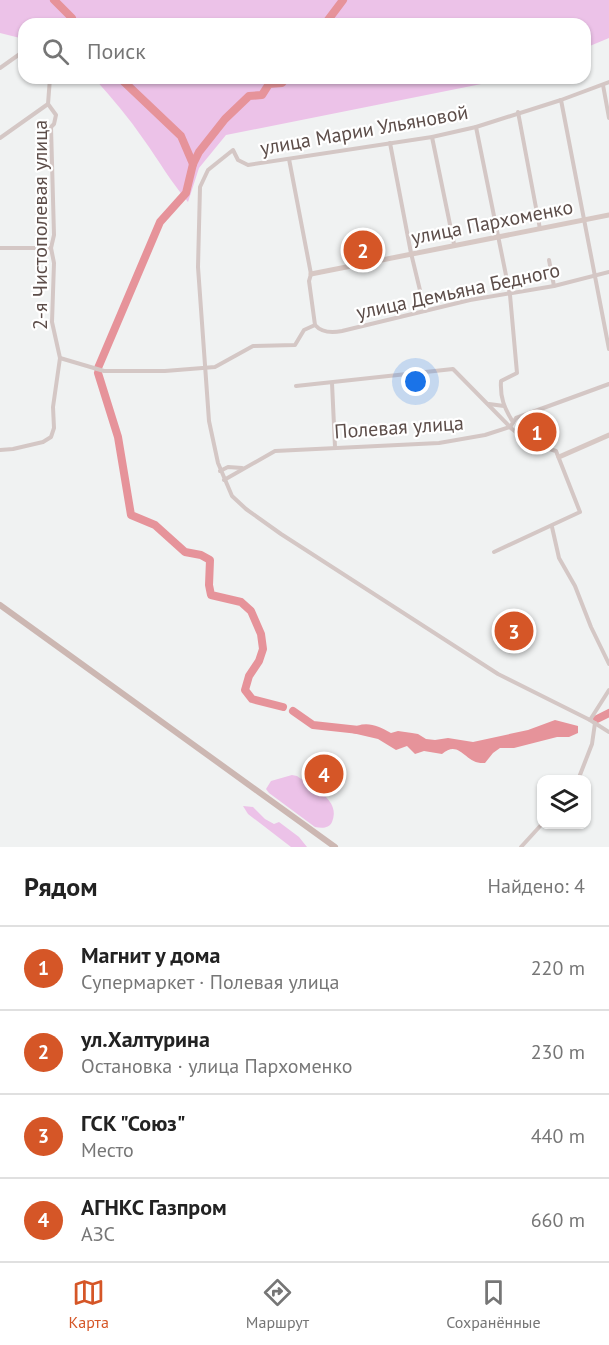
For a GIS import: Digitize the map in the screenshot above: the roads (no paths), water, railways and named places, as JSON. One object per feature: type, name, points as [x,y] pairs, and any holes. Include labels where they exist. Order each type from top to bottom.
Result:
[{"type":"main road","points":[[0,605],[335,847]]},
{"type":"street","points":[[0,68],[18,55]]},
{"type":"street","name":"улица Марии Ульяновой","points":[[206,369],[198,267],[200,187],[208,170],[233,150],[238,160],[245,164],[432,136],[476,127],[609,82]]},
{"type":"street","points":[[0,138],[48,104],[50,84]]},
{"type":"street","points":[[603,85],[609,118]]},
{"type":"street","points":[[561,100],[609,349]]},
{"type":"street","name":"2-я Чистополевая улица","points":[[0,450],[43,442],[51,437],[54,428],[53,407],[60,358],[52,322],[54,263],[51,248],[54,235],[51,127],[56,115],[48,104]]},
{"type":"street","points":[[518,112],[540,229]]},
{"type":"street","points":[[476,127],[510,295],[517,373],[501,381],[504,406],[513,422]]},
{"type":"street","points":[[432,136],[454,244]]},
{"type":"street","points":[[390,143],[411,253],[425,310]]},
{"type":"street","points":[[60,358],[91,369],[110,372],[206,369],[215,367],[253,346],[295,345],[304,330],[315,325],[309,281],[311,274],[289,159]]},
{"type":"street","name":"улица Пархоменко","points":[[311,274],[609,215]]},
{"type":"street","points":[[0,248],[51,248]]},
{"type":"street","points":[[549,260],[554,286]]},
{"type":"street","name":"улица Демьяна Бедного","points":[[315,325],[321,330],[335,332],[470,300],[510,295],[609,272]]},
{"type":"street","points":[[206,369],[209,421],[220,471],[238,502],[281,534],[498,674],[609,732]]},
{"type":"street","points":[[296,386],[453,369],[510,427],[530,443],[556,451],[580,512],[494,552]]},
{"type":"street","points":[[332,383],[335,447]]},
{"type":"street","points":[[510,427],[516,418],[609,384]]},
{"type":"street","points":[[488,404],[504,406]]},
{"type":"street","name":"Полевая улица","points":[[224,480],[275,451],[439,443],[485,435],[510,427]]},
{"type":"street","points":[[559,457],[609,435]]},
{"type":"street","points":[[220,471],[236,467],[243,469]]},
{"type":"street","points":[[552,527],[559,558],[575,586],[609,664]]},
{"type":"street","points":[[580,775],[592,744],[592,722],[609,690]]},
{"type":"street","points":[[521,847],[538,829]]},
{"type":"waterway","points":[[54,0],[72,18]]},
{"type":"waterway","points":[[330,18],[343,0]]},
{"type":"waterway","points":[[126,84],[181,136],[193,164]]},
{"type":"waterway","points":[[98,368],[160,222],[186,193],[193,164],[199,152],[225,119],[249,96],[262,95],[269,84]]},
{"type":"waterway","points":[[98,373],[118,437],[131,515],[155,525],[185,552],[201,555],[210,560],[211,595],[241,602],[251,611],[261,634],[263,649],[259,661],[249,676],[245,690],[252,699],[283,707]]},
{"type":"waterway","points":[[293,711],[313,725],[359,730]]},
{"type":"waterway","points":[[597,719],[609,713]]},
{"type":"place","name":"ул.Халтурина","points":[[363,250]]},
{"type":"place","name":"Магнит у дома","points":[[537,432]]},
{"type":"place","name":"ГСК \"Союз\"","points":[[514,631]]},
{"type":"place","name":"АГНКС Газпром","points":[[324,774]]}]
